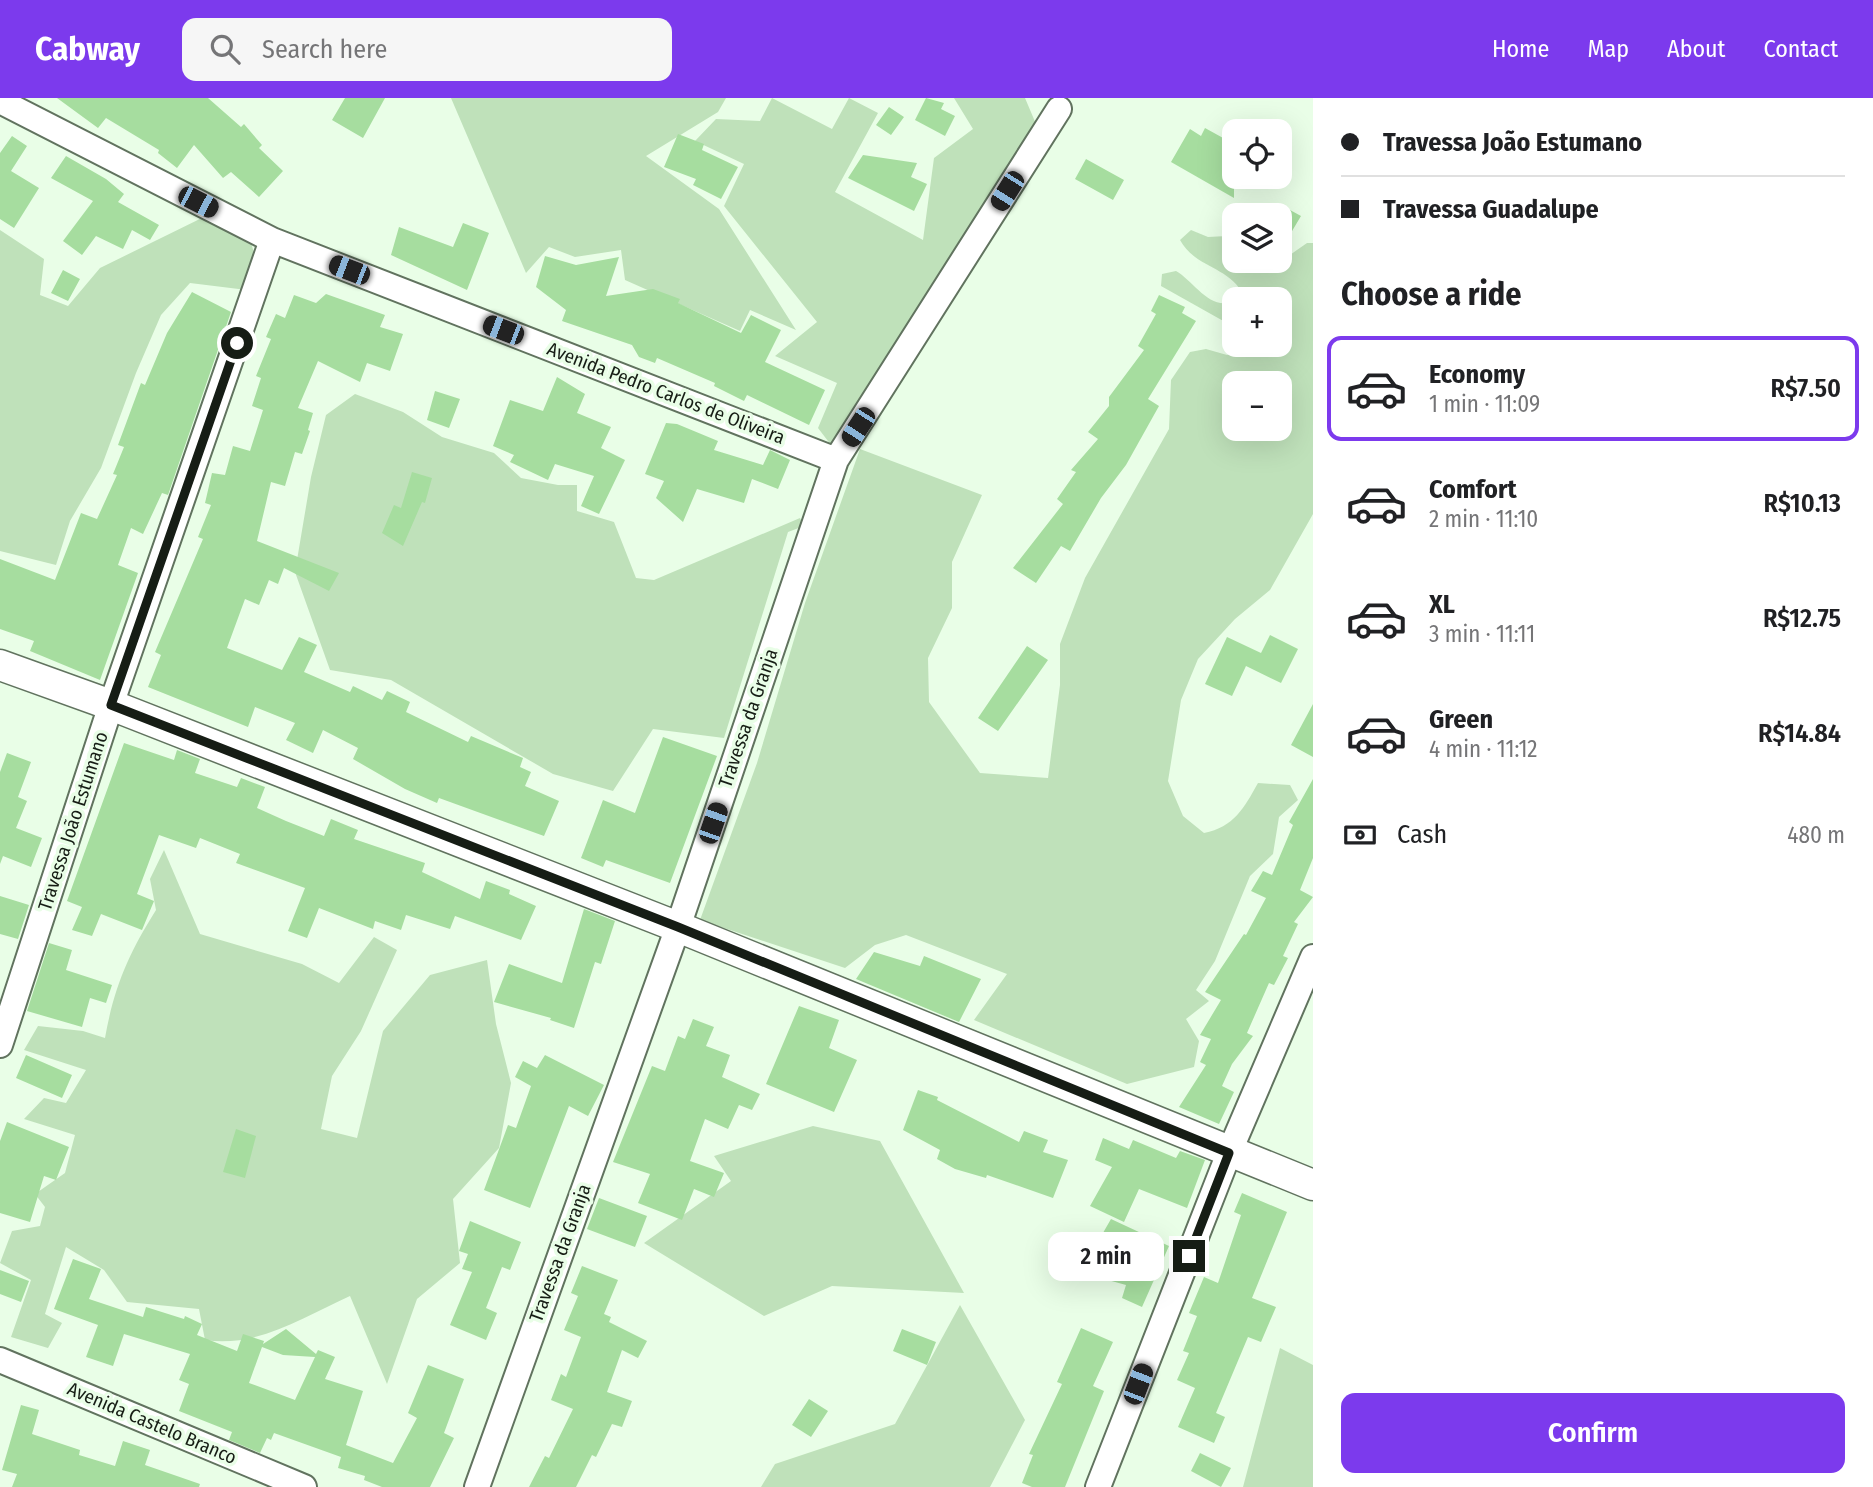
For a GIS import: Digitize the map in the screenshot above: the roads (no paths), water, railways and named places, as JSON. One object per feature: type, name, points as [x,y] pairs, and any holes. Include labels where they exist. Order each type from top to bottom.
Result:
[{"type":"street","name":"Avenida Pedro Carlos de Oliveira","points":[[0,101],[272,240],[836,460]]},
{"type":"street","name":"Travessa da Granja","points":[[477,1487],[678,927],[836,460],[1059,109]]},
{"type":"street","name":"Travessa João Estumano","points":[[0,1045],[111,705],[272,240]]},
{"type":"street","points":[[0,665],[111,705],[678,927],[1313,1185]]},
{"type":"street","points":[[1098,1487],[1229,1153],[1313,957]]},
{"type":"street","name":"Avenida Castelo Branco","points":[[0,1360],[304,1487]]}]
